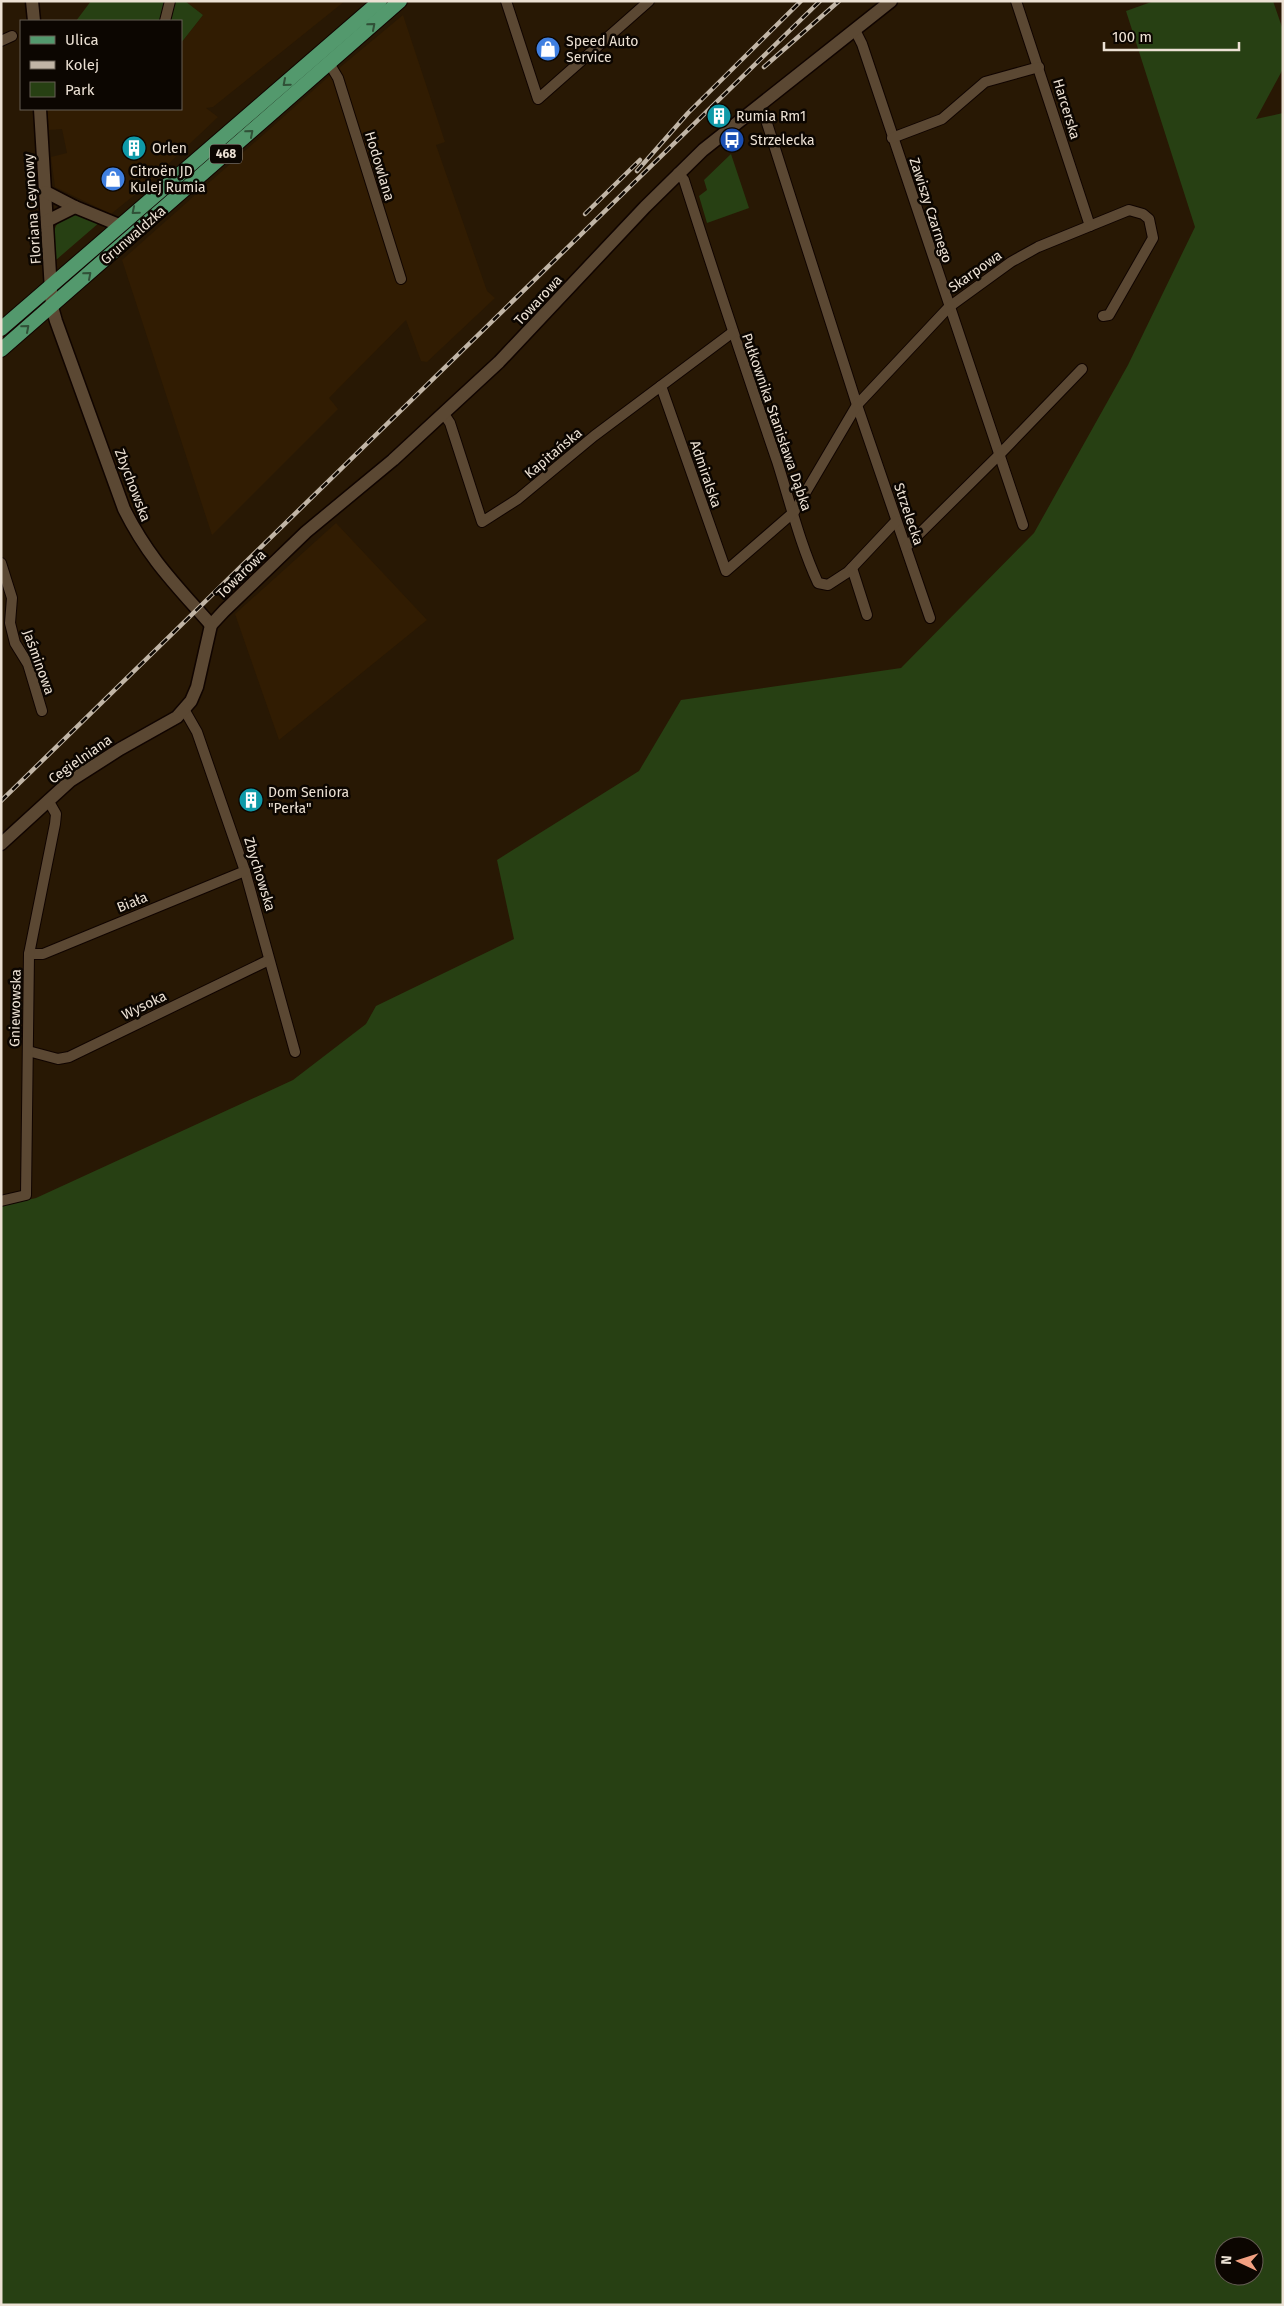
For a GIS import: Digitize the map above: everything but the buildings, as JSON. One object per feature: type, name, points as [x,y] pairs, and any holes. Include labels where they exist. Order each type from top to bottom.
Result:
[{"type":"main road","name":"Grunwaldzka","points":[[1,329],[380,1]]},
{"type":"main road","name":"Grunwaldzka","points":[[1,350],[400,1]]},
{"type":"street","points":[[32,1],[34,20]]},
{"type":"street","points":[[164,20],[170,1]]},
{"type":"street","points":[[506,1],[538,99],[649,1]]},
{"type":"street","name":"Towarowa","points":[[211,625],[306,532],[393,460],[444,414],[543,317],[678,173],[703,150],[890,1]]},
{"type":"street","name":"Harcerska","points":[[1016,1],[1090,226]]},
{"type":"street","name":"Zawiszy Czarnego","points":[[855,30],[1023,525]]},
{"type":"street","points":[[1,41],[12,36]]},
{"type":"street","name":"Hodowlana","points":[[329,63],[338,78],[401,279]]},
{"type":"street","points":[[892,138],[942,119],[985,82],[1039,67]]},
{"type":"street","name":"Strzelecka","points":[[757,107],[765,117],[857,405],[930,618]]},
{"type":"street","name":"Floriana Ceynowy","points":[[40,110],[52,307]]},
{"type":"street","name":"Pułkownika Stanisława Dąbka","points":[[678,173],[684,180],[794,512],[802,548],[818,583],[828,585],[852,568],[896,521]]},
{"type":"street","points":[[46,192],[75,207],[119,225]]},
{"type":"street","points":[[48,221],[75,207]]},
{"type":"street","name":"Skarpowa","points":[[726,571],[794,512],[857,405],[949,307],[1012,262],[1038,247],[1129,210],[1143,214],[1149,219],[1153,238],[1109,315],[1103,316]]},
{"type":"street","name":"Zbychowska","points":[[52,307],[124,510],[150,555],[211,625]]},
{"type":"street","name":"Kapitańska","points":[[444,414],[450,423],[482,522],[518,499],[594,436],[733,332]]},
{"type":"street","points":[[906,547],[1082,369]]},
{"type":"street","name":"Admiralska","points":[[661,386],[726,571]]},
{"type":"street","name":"Jaśminowa","points":[[1,563],[12,598],[10,623],[15,643],[28,664],[42,711]]},
{"type":"street","points":[[852,568],[867,614]]},
{"type":"street","points":[[184,711],[197,687],[211,625]]},
{"type":"street","name":"Zbychowska","points":[[184,711],[198,732],[245,871],[295,1052]]},
{"type":"street","name":"Cegielniana","points":[[1,844],[48,800],[96,763],[177,717],[184,711]]},
{"type":"street","name":"Gniewowska","points":[[1,1201],[26,1195],[30,954],[55,824],[56,814],[48,800]]},
{"type":"street","name":"Biała","points":[[30,954],[43,954],[245,871]]},
{"type":"street","name":"Wysoka","points":[[28,1051],[58,1059],[69,1057],[269,960]]},
{"type":"shaded area","points":[[185,1],[345,1],[213,107],[206,108],[218,117],[142,189],[111,214],[55,187],[51,157],[67,153],[62,129],[49,130],[47,110],[182,110],[182,42],[203,15]]},
{"type":"shaded area","points":[[403,15],[445,142],[436,145],[487,291],[495,298],[427,362],[421,361],[406,320],[329,398],[338,409],[212,535],[122,260],[326,79]]},
{"type":"shaded area","points":[[336,523],[427,620],[279,740],[235,614]]},
{"type":"green space","points":[[91,1],[185,1],[203,15],[182,42],[182,20],[77,20]]},
{"type":"green space","points":[[1154,1],[1273,1],[1283,30],[1283,69],[1256,119],[1283,113],[1283,2305],[1,2305],[1,1206],[36,1198],[293,1080],[366,1024],[376,1006],[514,939],[497,860],[639,771],[681,700],[901,668],[1034,533],[1128,365],[1195,227],[1126,11]]},
{"type":"green space","points":[[731,154],[749,208],[707,223],[699,196],[707,190],[704,180]]},
{"type":"green space","points":[[76,211],[100,222],[56,260],[54,235],[57,225],[60,220]]},
{"type":"railway","points":[[637,171],[688,113],[801,1]]},
{"type":"railway","points":[[1,801],[820,1]]},
{"type":"railway","points":[[764,67],[839,1]]},
{"type":"railway","points":[[585,214],[640,160]]},
{"type":"place","name":"Speed Auto Service","points":[[548,49]]},
{"type":"place","name":"Rumia Rm1","points":[[719,116]]},
{"type":"place","name":"Strzelecka","points":[[732,140]]},
{"type":"place","name":"Orlen","points":[[134,148]]},
{"type":"place","name":"Citroën JD Kulej Rumia","points":[[113,179]]},
{"type":"place","name":"Dom Seniora \"Perła\"","points":[[251,800]]}]
